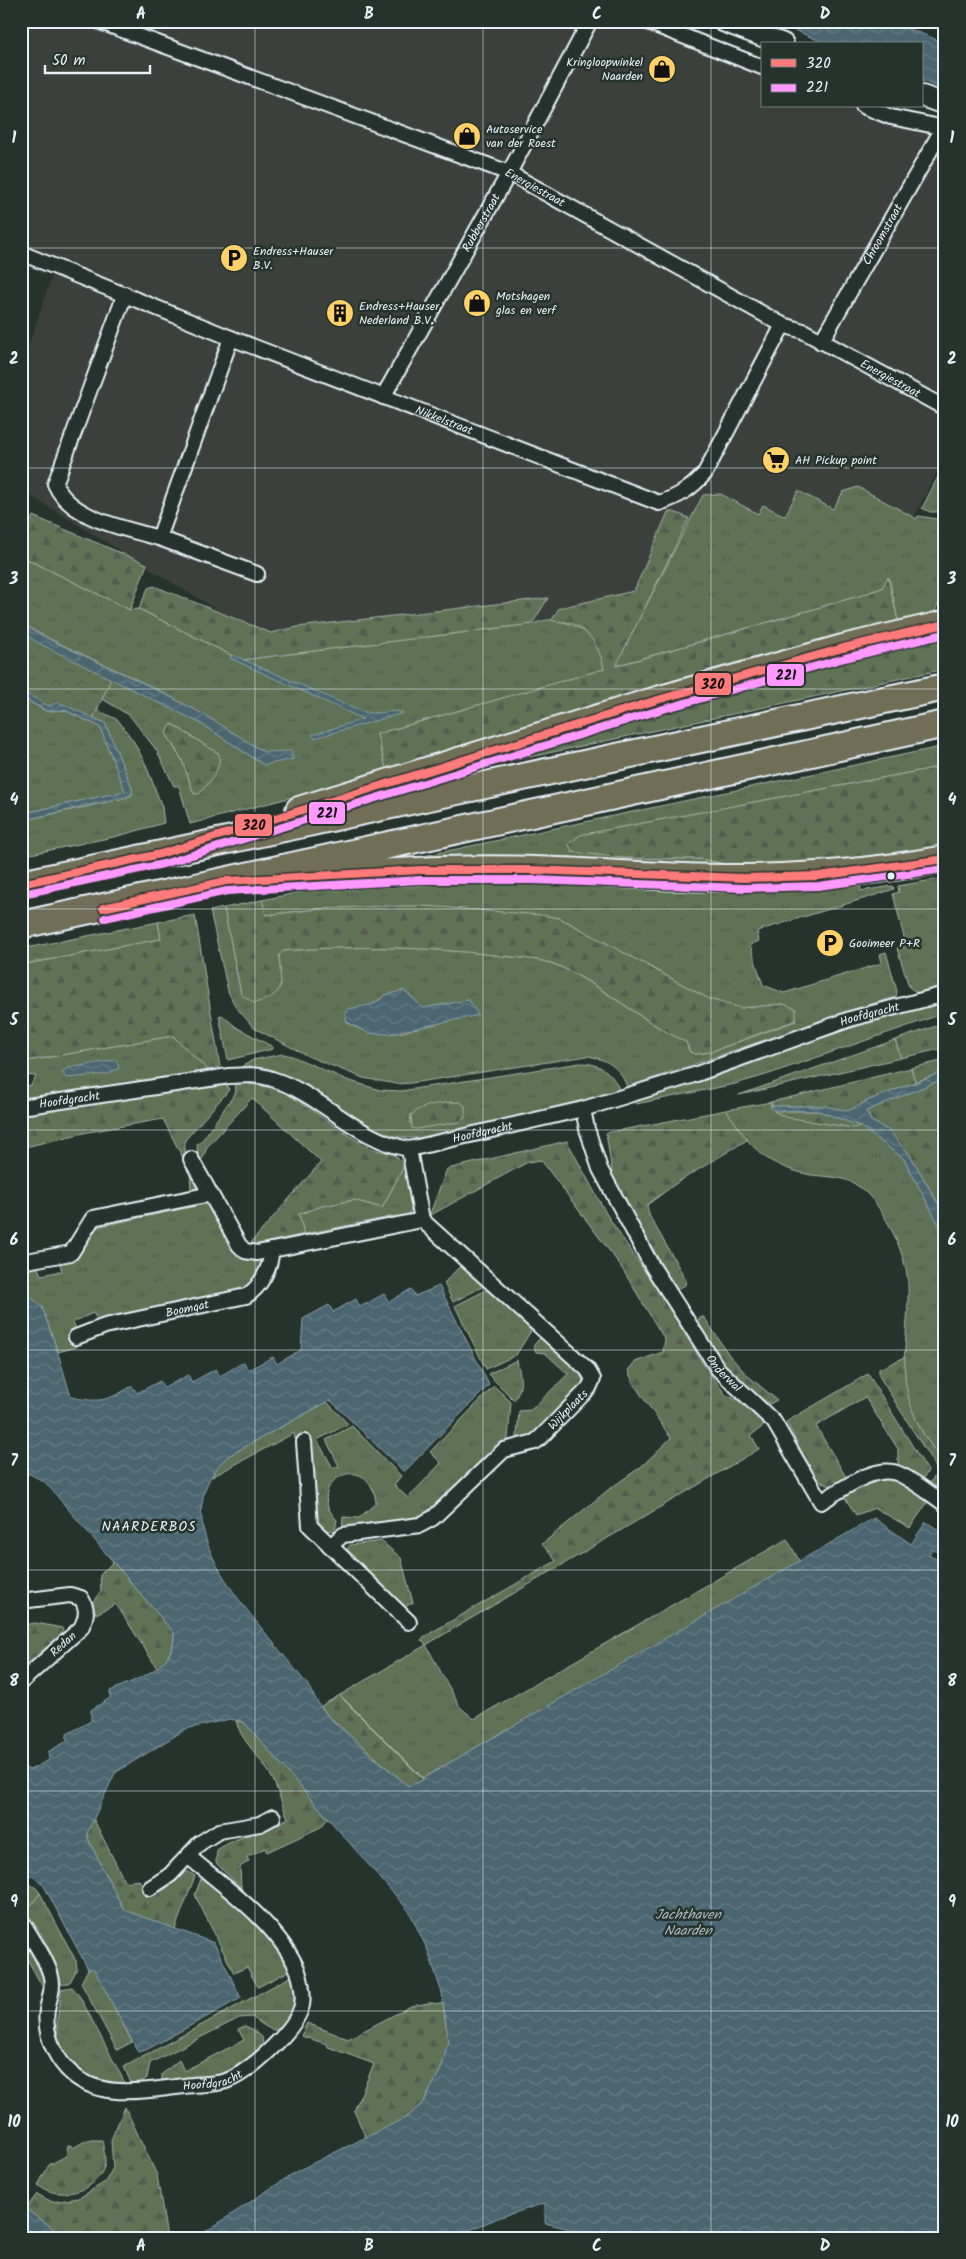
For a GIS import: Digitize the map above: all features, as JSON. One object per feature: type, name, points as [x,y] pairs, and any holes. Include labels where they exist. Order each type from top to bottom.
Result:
[{"type":"highway","points":[[160,854],[657,700],[843,648],[945,624]]},
{"type":"highway","points":[[21,884],[945,687]]},
{"type":"highway","points":[[21,926],[945,724]]},
{"type":"highway","points":[[226,881],[461,869],[744,878],[818,876],[913,865],[945,859]]},
{"type":"street","name":"Energiestraat","points":[[98,21],[509,173],[783,325],[803,331],[945,408]]},
{"type":"street","name":"Rubberstraat","points":[[383,397],[509,173],[590,21]]},
{"type":"street","points":[[645,21],[761,67]]},
{"type":"street","points":[[723,21],[778,42]]},
{"type":"street","points":[[924,97],[945,104]]},
{"type":"street","points":[[868,108],[891,117],[944,128]]},
{"type":"street","name":"Chroomstraat","points":[[821,342],[944,128]]},
{"type":"street","name":"Nikkelstraat","points":[[21,253],[231,338],[658,502],[676,497],[693,487],[705,473],[783,325]]},
{"type":"street","points":[[125,294],[55,484],[61,497],[96,520],[159,538],[257,574]]},
{"type":"street","points":[[159,538],[231,338]]},
{"type":"street","name":"Hoofdgracht","points":[[21,1107],[229,1076],[254,1075],[270,1078],[293,1088],[380,1142],[408,1149],[583,1108],[691,1076],[850,1019],[945,994]]},
{"type":"street","name":"Onderwal","points":[[583,1108],[586,1129],[600,1169],[652,1266],[718,1370],[774,1422],[821,1502],[851,1484],[879,1471],[889,1470],[899,1474],[945,1504]]},
{"type":"street","points":[[191,1159],[245,1251],[256,1254],[422,1220],[408,1149]]},
{"type":"street","points":[[21,1262],[71,1253],[93,1218],[201,1196],[209,1192]]},
{"type":"street","name":"Wijkplaats","points":[[330,1546],[343,1535],[420,1525],[433,1518],[504,1450],[535,1442],[542,1437],[589,1388],[593,1379],[587,1369],[422,1220]]},
{"type":"street","name":"Boomgat","points":[[76,1337],[105,1326],[246,1296],[257,1286],[272,1261],[271,1250]]},
{"type":"street","points":[[304,1442],[310,1526],[408,1622]]},
{"type":"street","name":"Redan","points":[[21,1601],[70,1595],[81,1598],[86,1607],[87,1617],[81,1628],[21,1682]]},
{"type":"street","points":[[150,1888],[170,1875],[189,1857],[200,1843],[219,1831],[260,1824],[273,1817]]},
{"type":"street","name":"Hoofdgracht","points":[[21,1920],[51,1975],[52,1990],[47,2010],[47,2027],[51,2043],[57,2057],[80,2080],[93,2088],[113,2091],[140,2091],[226,2081],[260,2061],[292,2024],[302,2006],[303,1989],[297,1970],[286,1950],[250,1907],[189,1857]]},
{"type":"shaded area","points":[[21,21],[623,21],[761,70],[761,108],[870,108],[945,135],[945,456],[914,517],[377,708],[21,490],[21,369],[52,276],[21,264]]},
{"type":"green space","points":[[945,463],[945,512],[930,512],[922,508]]},
{"type":"green space","points":[[858,487],[917,519],[918,516],[944,520],[941,558],[945,592],[932,616],[899,625],[889,578],[882,588],[859,596],[615,666],[703,495],[721,494],[758,514],[763,505],[785,516],[798,491],[833,509],[843,492]]},
{"type":"green space","points":[[668,512],[674,512],[689,518],[616,666],[859,596],[882,588],[888,577],[899,625],[387,772],[377,734],[604,669],[594,642],[584,631],[571,623],[552,620],[559,608],[634,591]]},
{"type":"green space","points":[[33,516],[147,564],[130,610],[21,556],[21,519],[30,523]]},
{"type":"green space","points":[[21,556],[130,610],[139,609],[241,660],[532,624],[550,620],[572,625],[587,634],[598,648],[605,669],[377,734],[387,772],[190,824],[179,786],[174,786],[157,751],[130,716],[75,682],[21,632],[200,723],[264,765],[264,752],[163,693],[52,640],[21,623]],"holes":[[[172,724],[219,754],[194,794],[182,760],[168,738]]]},
{"type":"green space","points":[[154,586],[271,633],[297,627],[548,598],[532,624],[241,660],[139,609],[148,588]]},
{"type":"green space","points":[[21,632],[111,679],[91,723],[65,710],[47,711],[21,697]]},
{"type":"green space","points":[[938,636],[945,656],[945,669],[445,775],[683,702]]},
{"type":"green space","points":[[21,673],[118,720],[134,742],[146,765],[162,807],[164,823],[118,836],[21,856],[21,821],[126,798],[132,795],[132,788],[105,723],[67,705]]},
{"type":"green space","points":[[21,697],[46,711],[65,710],[100,727],[125,791],[21,814]]},
{"type":"green space","points":[[172,724],[219,754],[216,771],[199,794],[194,794],[182,760],[166,733]]},
{"type":"green space","points":[[945,746],[945,766],[581,835],[569,844],[572,852],[624,858],[700,859],[757,870],[836,864],[945,847],[945,854],[840,869],[770,874],[528,864],[390,863]]},
{"type":"green space","points":[[945,766],[945,847],[836,864],[757,870],[700,859],[624,858],[572,852],[569,844],[580,835]]},
{"type":"green space","points":[[945,878],[945,985],[917,993],[909,987],[897,948],[906,945],[893,894],[899,892],[898,886]]},
{"type":"green space","points":[[393,882],[860,882],[861,891],[893,886],[894,889],[876,895],[757,931],[759,941],[750,945],[763,985],[784,993],[882,963],[880,954],[886,952],[897,991],[896,997],[864,1006],[627,1087],[617,1070],[607,1062],[587,1056],[411,1083],[397,1084],[363,1078],[310,1057],[254,1028],[235,1006],[228,991],[210,911],[224,908],[241,994],[281,986],[279,955],[283,951],[336,948],[416,949],[469,952],[552,963],[576,974],[669,1034],[686,1042],[690,1052],[696,1054],[710,1052],[796,1021],[784,1004],[741,1008],[709,999],[560,918],[318,909],[266,915],[262,900],[306,891]],"holes":[[[386,995],[410,995],[423,1008],[469,1000],[477,1015],[405,1032],[388,1034],[362,1030],[347,1022]]]},
{"type":"green space","points":[[262,900],[266,915],[318,909],[426,906],[560,918],[709,999],[741,1008],[784,1004],[796,1009],[796,1020],[710,1052],[696,1054],[690,1052],[686,1042],[669,1034],[592,983],[552,963],[469,952],[389,948],[283,951],[279,955],[279,987],[272,997],[254,1003],[241,994],[224,908]]},
{"type":"green space","points":[[195,915],[220,1067],[208,1070],[173,1036],[21,1062],[21,965],[161,939],[158,922]]},
{"type":"green space","points":[[158,922],[161,939],[21,965],[21,949]]},
{"type":"green space","points":[[945,1002],[945,1013],[766,1075],[735,1084],[636,1104],[633,1101],[879,1019]]},
{"type":"green space","points":[[222,1015],[236,1027],[273,1047],[273,1049],[228,1060],[219,1016]]},
{"type":"green space","points":[[945,1023],[945,1048],[901,1058],[895,1040]]},
{"type":"green space","points":[[173,1036],[208,1070],[21,1100],[21,1087],[31,1085],[36,1076],[21,1075],[21,1062]]},
{"type":"green space","points":[[895,1040],[901,1058],[739,1095]]},
{"type":"green space","points":[[283,1054],[292,1056],[347,1080],[380,1090],[401,1091],[587,1063],[609,1073],[619,1089],[580,1105],[425,1138],[402,1137],[385,1134],[362,1124],[313,1092],[279,1073],[261,1068],[241,1067],[253,1060]],"holes":[[[451,1102],[410,1124],[411,1115],[426,1107]]]},
{"type":"green space","points":[[945,1060],[945,1071],[915,1082],[911,1068]]},
{"type":"green space","points":[[911,1068],[915,1082],[867,1101],[848,1111],[824,1106],[772,1106],[771,1102]]},
{"type":"green space","points":[[945,1078],[945,1215],[910,1155],[888,1130],[871,1121],[866,1111]]},
{"type":"green space","points":[[245,1083],[279,1089],[371,1148],[398,1158],[404,1166],[382,1208],[354,1200],[322,1206],[299,1214],[304,1234],[256,1245],[250,1244],[321,1162],[252,1098],[207,1147],[203,1158],[198,1160],[197,1144],[201,1142],[236,1092],[235,1084]]},
{"type":"green space","points":[[227,1085],[229,1090],[185,1140],[187,1158],[200,1187],[191,1191],[190,1172],[163,1119],[88,1132],[21,1148],[21,1114]]},
{"type":"green space","points":[[460,1102],[465,1106],[465,1118],[459,1122],[412,1128],[411,1115],[421,1108],[434,1104]]},
{"type":"green space","points":[[771,1102],[775,1112],[839,1126],[860,1126],[904,1159],[939,1225],[945,1240],[945,1462],[928,1442],[915,1418],[904,1379],[908,1282],[898,1243],[891,1228],[871,1197],[853,1183],[847,1180],[800,1172],[783,1167],[768,1159],[750,1143],[726,1110]]},
{"type":"green space","points":[[726,1110],[747,1140],[678,1182],[647,1205],[649,1215],[686,1280],[685,1285],[678,1289],[667,1274],[613,1178],[606,1133]]},
{"type":"green space","points":[[774,1111],[819,1111],[860,1126],[853,1128],[785,1117]]},
{"type":"green space","points":[[567,1141],[607,1215],[662,1297],[709,1373],[726,1395],[744,1403],[761,1418],[764,1426],[751,1435],[759,1449],[426,1645],[421,1640],[432,1632],[556,1561],[542,1544],[608,1490],[642,1466],[671,1438],[633,1383],[628,1370],[635,1362],[663,1352],[665,1340],[620,1265],[541,1160],[528,1162],[429,1216],[447,1169]]},
{"type":"green space","points":[[404,1166],[412,1206],[408,1217],[397,1221],[395,1216],[304,1234],[299,1214],[322,1206],[354,1200],[382,1208]]},
{"type":"green space","points":[[210,1203],[245,1257],[261,1260],[262,1267],[248,1289],[99,1322],[93,1313],[73,1322],[77,1331],[72,1334],[77,1347],[58,1352],[42,1307],[24,1291],[21,1292],[21,1269],[37,1266],[41,1275],[62,1271],[60,1264],[62,1260],[78,1256],[97,1227]]},
{"type":"green space","points":[[461,1265],[484,1286],[453,1302],[444,1283]]},
{"type":"green space","points":[[488,1289],[531,1331],[516,1355],[486,1369],[455,1306]]},
{"type":"green space","points":[[704,1317],[729,1355],[748,1376],[777,1400],[770,1404],[748,1388],[728,1368],[697,1323],[699,1318]]},
{"type":"green space","points":[[540,1338],[581,1372],[584,1383],[532,1436],[519,1439],[517,1437],[519,1411],[531,1410],[568,1374],[545,1353],[536,1352],[533,1346]]},
{"type":"green space","points":[[905,1357],[906,1386],[914,1414],[927,1440],[945,1462],[945,1494],[929,1484],[936,1474],[935,1466],[879,1376],[879,1369]]},
{"type":"green space","points":[[517,1360],[520,1386],[514,1400],[488,1374]]},
{"type":"green space","points":[[868,1374],[928,1471],[923,1479],[898,1467],[898,1449],[865,1397],[816,1426],[846,1477],[830,1486],[817,1480],[786,1422]]},
{"type":"green space","points":[[494,1386],[511,1402],[508,1439],[490,1454],[425,1519],[342,1530],[343,1517],[359,1518],[376,1503],[371,1486],[362,1476],[351,1474],[340,1476],[331,1483],[327,1494],[328,1506],[337,1520],[335,1531],[323,1530],[316,1521],[309,1437],[295,1439],[294,1433],[212,1477],[218,1465],[228,1456],[327,1402],[348,1424],[317,1440],[333,1468],[339,1466],[326,1440],[352,1426],[401,1476],[394,1485],[408,1498],[441,1463],[430,1452]]},
{"type":"green space","points":[[891,1476],[929,1500],[910,1528],[875,1508],[856,1515],[844,1496],[868,1482]]},
{"type":"green space","points":[[787,1539],[800,1562],[423,1778],[340,1695],[426,1645],[460,1707],[474,1719]]},
{"type":"green space","points":[[381,1541],[401,1558],[413,1603],[403,1607],[352,1559],[354,1557],[347,1549],[350,1545]]},
{"type":"green space","points":[[113,1562],[174,1633],[170,1652],[157,1668],[116,1604],[96,1614],[92,1603],[101,1591],[100,1575]]},
{"type":"green space","points":[[36,1623],[62,1628],[64,1635],[21,1673],[21,1625]]},
{"type":"green space","points":[[340,1695],[424,1780],[408,1786],[327,1715],[321,1706]]},
{"type":"green space","points":[[236,1721],[244,1722],[328,1818],[321,1827],[267,1852],[265,1848],[247,1857],[249,1861],[240,1867],[241,1888],[216,1863],[217,1850],[234,1840],[271,1827],[288,1818],[270,1774],[246,1742]]},
{"type":"green space","points":[[93,1818],[125,1882],[139,1880],[150,1895],[164,1890],[187,1871],[195,1876],[175,1929],[124,1910],[88,1839],[87,1833]]},
{"type":"green space","points":[[21,1879],[36,1888],[40,1893],[26,1912],[21,1907]]},
{"type":"green space","points":[[201,1879],[239,1908],[263,1931],[283,1956],[291,1970],[258,1987],[247,1967],[234,1973],[195,1895]]},
{"type":"green space","points":[[40,1893],[76,1961],[77,1969],[70,1982],[62,1985],[48,1947],[26,1912]]},
{"type":"green space","points":[[21,1932],[46,1973],[46,1993],[21,1948]]},
{"type":"green space","points":[[94,1968],[132,2042],[117,2050],[81,1983],[88,1969]]},
{"type":"green space","points":[[292,1976],[294,1990],[293,2008],[288,2023],[282,2028],[269,2029],[252,2017],[239,2018],[150,2063],[147,2078],[138,2085],[132,2085],[124,2067]]},
{"type":"green space","points":[[72,1987],[80,1997],[126,2085],[114,2084],[90,2077],[71,2064],[64,2055],[59,2044],[57,2020],[61,1989]]},
{"type":"green space","points":[[429,2003],[443,2004],[448,2040],[442,2067],[425,2100],[409,2116],[366,2138],[354,2111],[374,2064],[328,2047],[327,2044],[301,2036],[307,2023],[348,2039],[411,2006]]},
{"type":"green space","points":[[245,2026],[262,2037],[263,2045],[227,2076],[162,2081],[162,2074],[179,2060],[184,2071],[244,2040],[238,2029]]},
{"type":"green space","points":[[125,2107],[157,2175],[167,2238],[66,2238],[26,2209],[37,2194],[52,2202],[79,2198],[105,2182],[113,2168],[111,2140]]},
{"type":"green space","points":[[87,2140],[102,2140],[105,2161],[100,2176],[93,2183],[75,2192],[65,2193],[55,2193],[38,2185],[49,2165],[66,2156],[68,2146],[71,2145],[73,2148]]},
{"type":"water","points":[[773,21],[889,21],[945,43],[945,90],[924,82],[924,42],[822,42]]},
{"type":"water","points":[[21,623],[48,639],[147,685],[205,715],[264,752],[291,751],[293,759],[264,765],[200,723],[38,643],[21,632]]},
{"type":"water","points":[[233,655],[360,711],[366,713],[393,711],[403,713],[315,738],[312,735],[363,719],[230,658]]},
{"type":"water","points":[[21,691],[49,706],[58,702],[105,723],[132,788],[132,795],[21,821],[21,814],[125,791],[100,727],[65,710],[47,711],[21,697]]},
{"type":"water","points":[[404,990],[423,1008],[469,1000],[478,1015],[388,1034],[368,1033],[347,1022],[345,1013],[348,1009],[374,1004],[386,995]]},
{"type":"water","points":[[116,1060],[119,1068],[108,1074],[66,1078],[62,1072],[68,1068]]},
{"type":"water","points":[[945,1071],[945,1078],[866,1111],[871,1121],[888,1130],[910,1155],[944,1214],[945,1240],[904,1159],[860,1126],[819,1111],[773,1110],[770,1106],[824,1106],[848,1111],[867,1101]]},
{"type":"water","name":"Jachthaven Naarden","points":[[439,1286],[489,1385],[404,1472],[330,1400],[228,1456],[209,1480],[202,1504],[203,1529],[212,1555],[225,1580],[307,1684],[325,1712],[347,1734],[408,1786],[423,1780],[423,1778],[874,1518],[911,1544],[926,1522],[945,1534],[945,1557],[932,1549],[929,1554],[945,1565],[945,2238],[607,2238],[545,2223],[545,2203],[498,2218],[451,2238],[196,2238],[297,2171],[409,2116],[425,2100],[442,2067],[448,2040],[442,1993],[428,1951],[409,1911],[244,1722],[230,1719],[186,1729],[115,1773],[87,1833],[88,1839],[124,1910],[214,1943],[241,1998],[146,2050],[138,2052],[94,1969],[88,1969],[44,1886],[34,1877],[21,1871],[21,1766],[30,1770],[49,1760],[48,1752],[67,1741],[67,1734],[91,1721],[91,1710],[110,1698],[110,1691],[142,1677],[162,1664],[169,1655],[173,1645],[174,1633],[45,1482],[30,1474],[21,1474],[21,1292],[24,1291],[42,1307],[71,1397],[96,1400],[109,1398],[132,1386],[137,1393],[160,1381],[164,1388],[188,1375],[192,1382],[216,1369],[220,1376],[244,1362],[248,1370],[273,1357],[277,1364],[301,1350],[303,1319],[329,1305],[333,1312],[356,1299],[360,1307],[384,1294],[389,1302],[411,1289],[415,1296]]},
{"type":"water","points":[[21,2205],[26,2209],[66,2238],[21,2238]]},
{"type":"transit line","name":"320","points":[[21,884],[160,854],[657,700],[843,648],[945,624]]},
{"type":"transit line","name":"221","points":[[23,894],[163,864],[660,710],[845,658],[945,634]]},
{"type":"transit line","name":"320","points":[[103,908],[226,881],[420,870],[533,870],[744,878],[818,876],[945,859]]},
{"type":"transit line","name":"221","points":[[105,918],[227,891],[420,880],[533,880],[744,888],[818,886],[945,869]]},
{"type":"place","name":"Kringloopwinkel Naarden","points":[[662,69]]},
{"type":"place","name":"Autoservice van der Roest","points":[[467,136]]},
{"type":"place","name":"Endress+Hauser B.V.","points":[[234,258]]},
{"type":"place","name":"Motshagen glas en verf","points":[[477,303]]},
{"type":"place","name":"Endress+Hauser Nederland B.V.","points":[[340,313]]},
{"type":"place","name":"AH Pickup point","points":[[776,460]]},
{"type":"place","name":"Gooimeer P+R","points":[[830,943]]},
{"type":"district","name":"NAARDERBOS","points":[[149,1526]]}]
